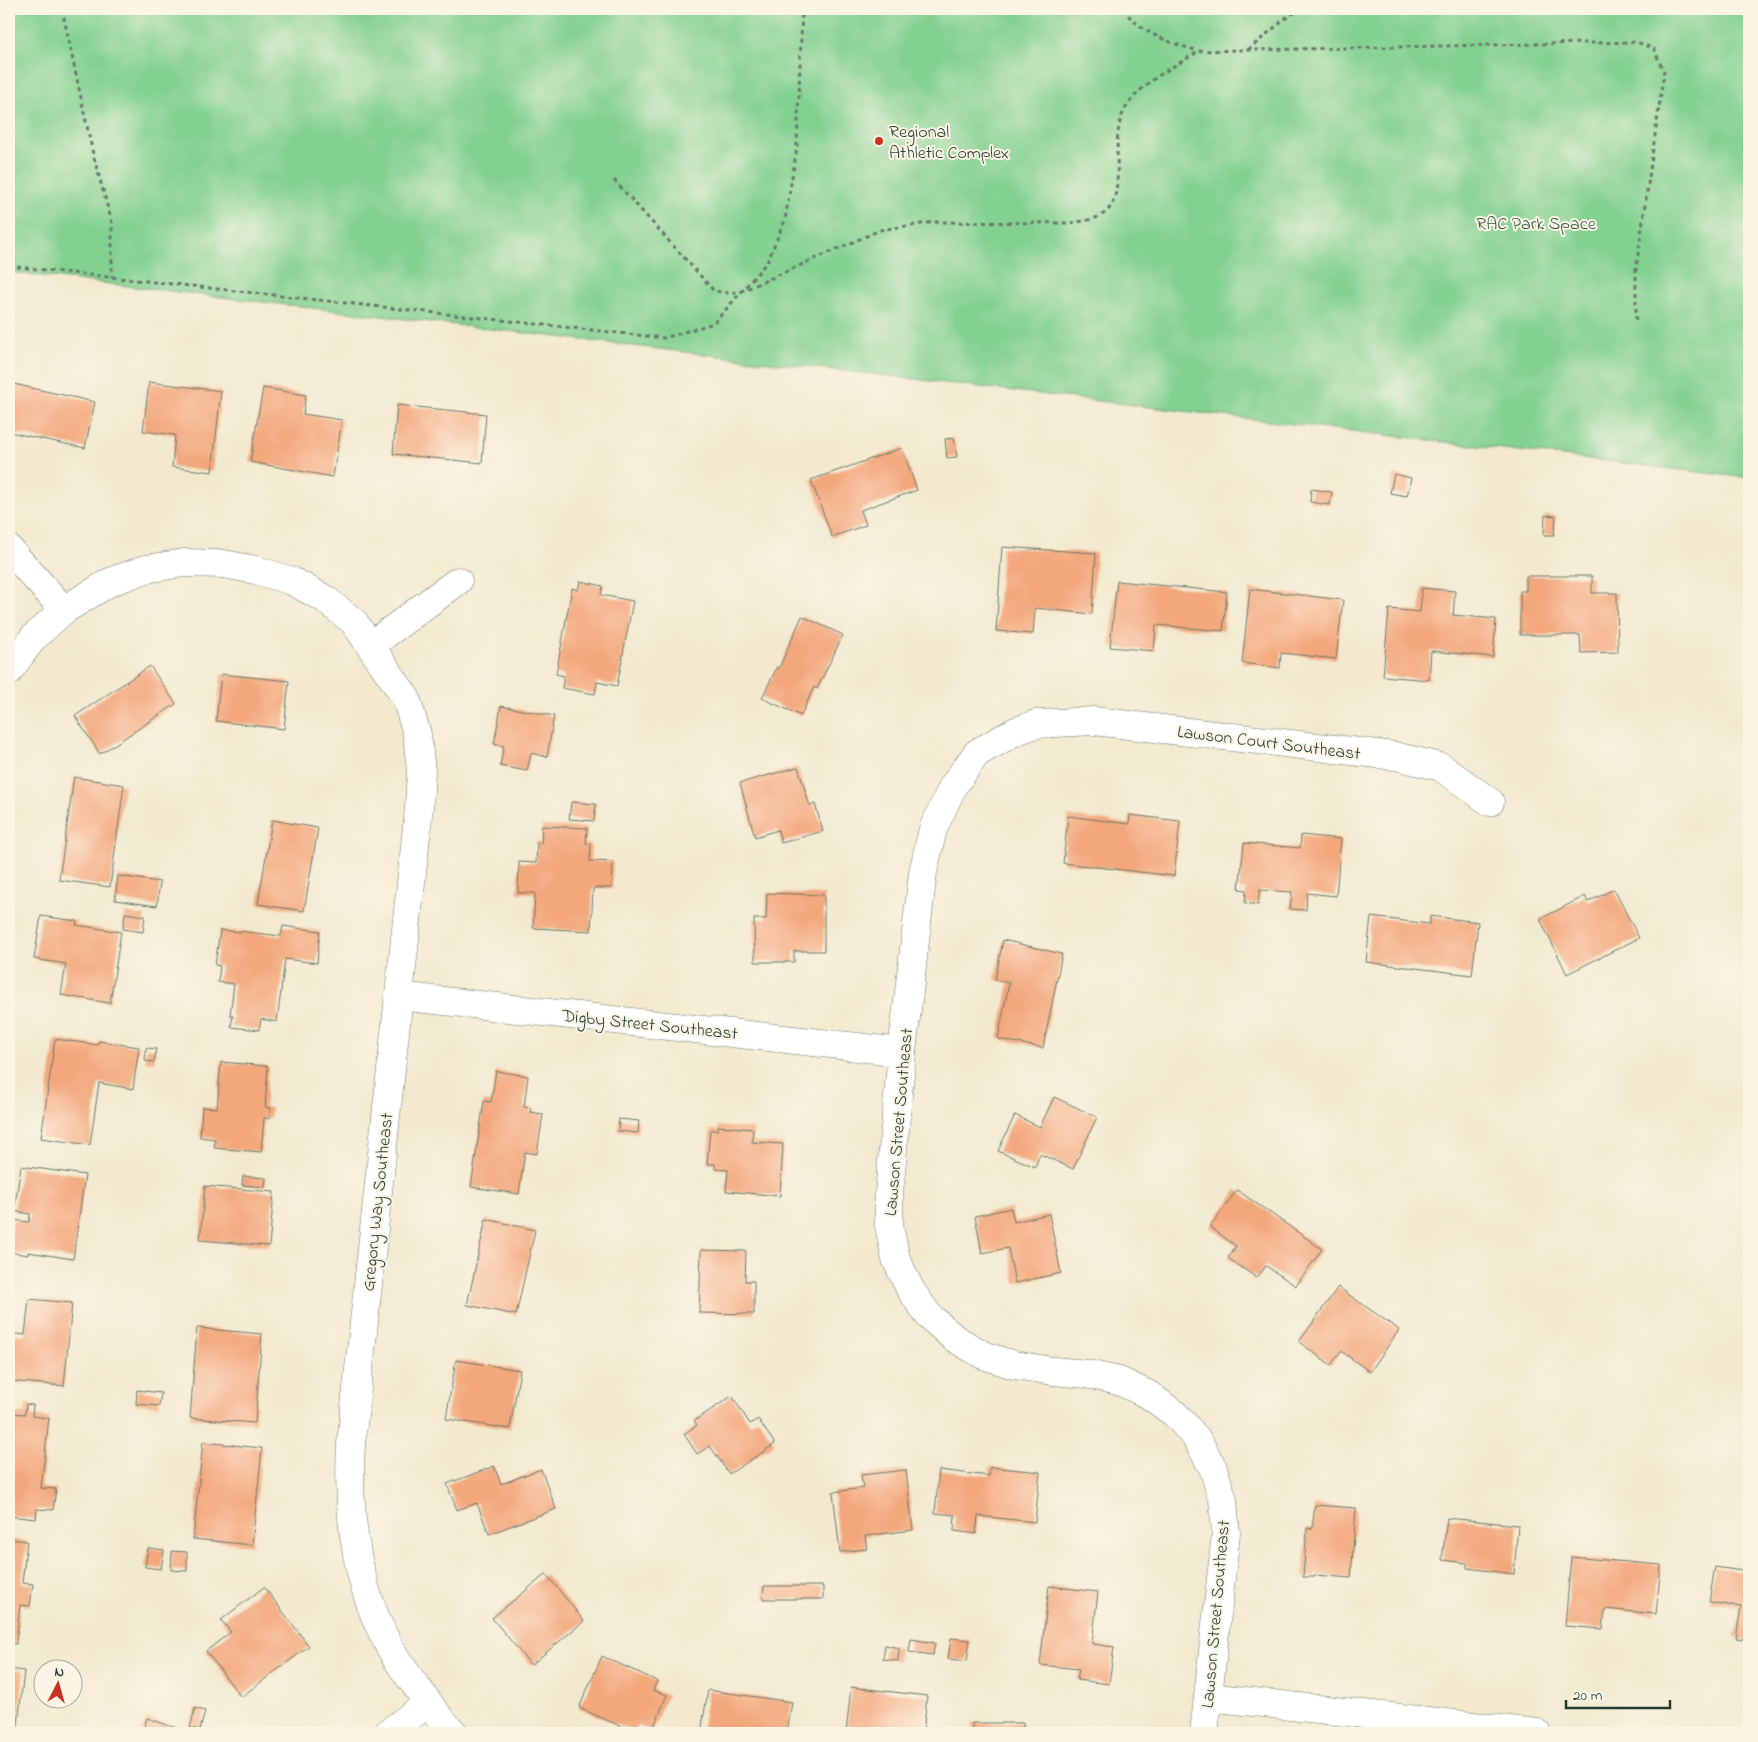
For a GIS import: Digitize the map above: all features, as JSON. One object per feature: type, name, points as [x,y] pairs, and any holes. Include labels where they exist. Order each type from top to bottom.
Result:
[{"type":"street","points":[[9,549],[64,610]]},
{"type":"street","name":"Gregory Way Southeast","points":[[9,671],[33,638],[64,610],[110,582],[146,569],[184,563],[222,564],[256,570],[292,581],[325,599],[354,622],[406,698],[417,734],[421,771],[420,808],[351,1444],[351,1518],[356,1554],[366,1590],[379,1624],[396,1657],[428,1703],[454,1733]]},
{"type":"street","points":[[371,645],[458,580]]},
{"type":"street","name":"Lawson Court Southeast","points":[[1036,724],[1094,721],[1395,756],[1441,768],[1490,802]]},
{"type":"street","name":"Lawson Street Southeast","points":[[1036,724],[1016,731],[977,753],[953,786],[933,829],[923,872],[902,1052],[889,1193],[889,1226],[896,1259],[910,1289],[929,1316],[954,1338],[983,1355],[1014,1365],[1087,1374],[1119,1381],[1149,1395],[1176,1414],[1197,1439],[1214,1468],[1223,1500],[1226,1532],[1204,1733]]},
{"type":"street","name":"Digby Street Southeast","points":[[399,996],[902,1052]]},
{"type":"street","points":[[1208,1697],[1536,1733]]},
{"type":"street","points":[[388,1733],[428,1703]]},
{"type":"path","points":[[62,9],[93,154],[112,223],[112,277]]},
{"type":"path","points":[[9,266],[664,338],[714,323],[767,262],[785,220],[797,147],[802,9]]},
{"type":"path","points":[[1123,9],[1148,32],[1174,44],[1199,51],[1637,42],[1654,49],[1664,72],[1636,270],[1636,320]]},
{"type":"path","points":[[1247,50],[1287,17],[1301,9]]},
{"type":"path","points":[[614,180],[714,291],[729,293],[742,291],[880,230],[935,222],[1070,223],[1091,220],[1108,210],[1116,195],[1118,126],[1126,107],[1147,83],[1199,51]]},
{"type":"green space","name":"Regional Athletic Complex","points":[[9,9],[1749,9],[1749,478],[9,272]]},
{"type":"building","points":[[149,382],[221,391],[212,472],[172,467],[175,435],[143,431]]},
{"type":"building","points":[[9,383],[95,402],[85,448],[9,432]]},
{"type":"building","points":[[263,388],[306,395],[303,414],[342,420],[333,477],[250,462]]},
{"type":"building","points":[[397,405],[486,414],[482,463],[393,454]]},
{"type":"building","points":[[954,438],[957,457],[947,458],[945,439]]},
{"type":"building","points":[[902,448],[917,490],[861,510],[866,525],[832,537],[811,480]]},
{"type":"building","points":[[1394,474],[1411,478],[1407,496],[1390,493]]},
{"type":"building","points":[[1311,489],[1332,492],[1330,505],[1310,502]]},
{"type":"building","points":[[1545,515],[1556,516],[1554,535],[1544,535]]},
{"type":"building","points":[[1002,547],[1096,553],[1092,614],[1035,608],[1033,634],[996,631]]},
{"type":"building","points":[[1526,576],[1592,576],[1592,593],[1617,593],[1618,652],[1581,653],[1580,635],[1520,635],[1520,591],[1526,591]]},
{"type":"building","points":[[580,581],[603,586],[601,595],[633,601],[617,686],[597,682],[595,694],[562,688],[564,676],[556,674],[572,588],[578,590]]},
{"type":"building","points":[[1117,581],[1227,592],[1223,631],[1156,625],[1154,651],[1110,647]]},
{"type":"building","points":[[1422,588],[1455,591],[1453,615],[1496,619],[1493,657],[1431,651],[1429,680],[1383,676],[1389,609],[1420,612]]},
{"type":"building","points":[[1250,589],[1343,600],[1336,659],[1281,653],[1280,668],[1242,663]]},
{"type":"building","points":[[802,616],[843,635],[817,689],[814,687],[801,716],[762,698],[777,667],[779,668]]},
{"type":"building","points":[[150,666],[176,704],[100,754],[75,716]]},
{"type":"building","points":[[221,674],[289,681],[284,729],[216,721]]},
{"type":"building","points":[[501,706],[554,716],[547,757],[531,753],[527,771],[500,766],[504,746],[494,744]]},
{"type":"building","points":[[798,767],[810,806],[815,804],[823,831],[781,843],[778,830],[755,837],[740,783]]},
{"type":"building","points":[[74,777],[124,785],[110,887],[59,880]]},
{"type":"building","points":[[571,802],[596,804],[594,821],[569,819]]},
{"type":"building","points":[[1130,815],[1180,821],[1174,876],[1063,863],[1068,816],[1129,824]]},
{"type":"building","points":[[272,820],[318,828],[304,911],[258,904]]},
{"type":"building","points":[[542,826],[587,828],[586,844],[591,844],[590,861],[613,862],[612,888],[593,888],[591,931],[533,928],[535,893],[518,893],[519,862],[536,863],[537,842],[541,843]]},
{"type":"building","points":[[1301,835],[1341,839],[1336,896],[1307,893],[1306,910],[1290,909],[1292,892],[1260,890],[1258,905],[1245,903],[1246,890],[1239,889],[1244,843],[1300,848]]},
{"type":"building","points":[[118,876],[160,882],[157,906],[115,900]]},
{"type":"building","points":[[1614,889],[1639,938],[1567,974],[1540,919],[1585,896],[1588,902]]},
{"type":"building","points":[[767,893],[824,895],[824,951],[794,951],[794,962],[755,962],[754,919],[766,919]]},
{"type":"building","points":[[125,913],[145,916],[143,932],[123,929]]},
{"type":"building","points":[[41,916],[77,921],[76,925],[121,932],[110,1003],[61,995],[66,964],[34,959]]},
{"type":"building","points":[[1430,916],[1478,922],[1472,975],[1366,962],[1371,917],[1430,924]]},
{"type":"building","points":[[283,926],[320,931],[317,963],[285,959],[277,1022],[261,1019],[259,1030],[231,1027],[233,1015],[230,1015],[234,984],[218,982],[220,966],[215,965],[220,930],[281,936]]},
{"type":"building","points":[[1003,940],[1062,954],[1043,1048],[998,1039],[1009,983],[995,980]]},
{"type":"building","points":[[55,1039],[98,1045],[99,1041],[139,1047],[133,1089],[99,1083],[90,1145],[41,1138]]},
{"type":"building","points":[[146,1048],[156,1049],[154,1062],[145,1061]]},
{"type":"building","points":[[221,1062],[268,1066],[265,1107],[271,1108],[270,1118],[264,1118],[261,1152],[214,1148],[215,1139],[200,1137],[202,1107],[217,1108]]},
{"type":"building","points":[[496,1071],[528,1076],[524,1107],[531,1108],[530,1112],[543,1114],[537,1154],[525,1152],[519,1194],[471,1187],[484,1101],[491,1102]]},
{"type":"building","points":[[1054,1097],[1097,1117],[1073,1169],[1040,1154],[1035,1167],[998,1151],[1015,1115],[1040,1127]]},
{"type":"building","points":[[619,1119],[639,1121],[638,1133],[618,1131]]},
{"type":"building","points":[[718,1126],[753,1129],[752,1142],[783,1144],[780,1196],[726,1191],[728,1170],[715,1169],[715,1164],[707,1164],[710,1130],[718,1130]]},
{"type":"building","points":[[21,1166],[85,1175],[73,1259],[28,1252],[28,1255],[9,1252],[13,1220],[29,1222],[30,1214],[14,1211]]},
{"type":"building","points":[[243,1176],[266,1178],[265,1187],[242,1185]]},
{"type":"building","points":[[205,1186],[274,1192],[269,1246],[200,1240]]},
{"type":"building","points":[[1237,1190],[1322,1249],[1296,1286],[1266,1266],[1257,1278],[1228,1258],[1236,1246],[1210,1227]]},
{"type":"building","points":[[1011,1208],[1014,1222],[1049,1214],[1061,1273],[1015,1283],[1008,1248],[982,1253],[975,1216]]},
{"type":"building","points":[[486,1219],[535,1230],[516,1315],[467,1305]]},
{"type":"building","points":[[701,1250],[746,1251],[745,1281],[754,1281],[754,1314],[699,1313]]},
{"type":"building","points":[[1338,1287],[1399,1330],[1370,1372],[1341,1351],[1331,1365],[1299,1342]]},
{"type":"building","points":[[29,1299],[72,1303],[64,1386],[9,1381],[9,1333],[25,1335]]},
{"type":"building","points":[[197,1328],[262,1334],[255,1423],[190,1418]]},
{"type":"building","points":[[456,1360],[520,1370],[510,1429],[446,1419]]},
{"type":"building","points":[[137,1390],[161,1393],[159,1406],[136,1404]]},
{"type":"building","points":[[732,1396],[750,1424],[758,1419],[775,1444],[729,1474],[710,1446],[697,1454],[684,1434],[697,1425],[694,1421]]},
{"type":"building","points":[[26,1404],[33,1405],[32,1416],[49,1418],[41,1488],[56,1489],[53,1510],[37,1509],[36,1519],[9,1516],[9,1413],[25,1414]]},
{"type":"building","points":[[203,1442],[262,1448],[252,1545],[193,1539]]},
{"type":"building","points":[[494,1466],[501,1484],[541,1469],[556,1509],[489,1534],[477,1503],[457,1510],[447,1484]]},
{"type":"building","points":[[990,1467],[1040,1472],[1035,1522],[978,1516],[976,1534],[954,1531],[955,1515],[935,1513],[939,1470],[989,1476]]},
{"type":"building","points":[[906,1470],[913,1530],[865,1536],[867,1549],[840,1552],[833,1492],[863,1488],[861,1475]]},
{"type":"building","points":[[1315,1505],[1356,1508],[1351,1578],[1315,1575],[1315,1577],[1303,1577],[1307,1528],[1312,1529]]},
{"type":"building","points":[[1447,1518],[1518,1525],[1514,1574],[1467,1568],[1467,1563],[1442,1560]]},
{"type":"building","points":[[9,1539],[27,1541],[22,1583],[33,1584],[30,1606],[20,1605],[16,1644],[9,1643]]},
{"type":"building","points":[[148,1548],[164,1550],[161,1569],[145,1567]]},
{"type":"building","points":[[172,1551],[187,1552],[187,1571],[171,1570]]},
{"type":"building","points":[[1571,1557],[1661,1565],[1656,1614],[1605,1609],[1603,1629],[1565,1626]]},
{"type":"building","points":[[1715,1567],[1749,1572],[1749,1640],[1736,1638],[1741,1607],[1709,1602]]},
{"type":"building","points":[[546,1574],[584,1621],[531,1665],[492,1618]]},
{"type":"building","points":[[764,1586],[823,1586],[823,1599],[763,1599]]},
{"type":"building","points":[[1049,1586],[1098,1592],[1092,1644],[1114,1647],[1109,1684],[1077,1680],[1079,1669],[1040,1665]]},
{"type":"building","points":[[264,1587],[309,1646],[241,1697],[206,1651],[231,1632],[221,1620]]},
{"type":"building","points":[[951,1638],[970,1640],[967,1661],[948,1659]]},
{"type":"building","points":[[911,1639],[935,1643],[933,1655],[909,1652]]},
{"type":"building","points":[[885,1645],[899,1648],[898,1661],[883,1659]]},
{"type":"building","points":[[602,1656],[657,1681],[653,1690],[667,1695],[652,1731],[637,1725],[634,1732],[579,1708]]},
{"type":"building","points":[[9,1669],[24,1671],[17,1733],[9,1733]]},
{"type":"building","points":[[851,1687],[927,1696],[923,1733],[846,1733]]},
{"type":"building","points":[[708,1690],[792,1702],[787,1733],[701,1733]]},
{"type":"building","points":[[195,1708],[205,1711],[200,1730],[190,1728]]},
{"type":"building","points":[[147,1718],[191,1733],[142,1733]]},
{"type":"building","points":[[972,1723],[1023,1723],[1023,1733],[972,1733]]},
{"type":"place","name":"Regional Athletic Complex","points":[[879,141]]},
{"type":"park label","name":"RAC Park Space","points":[[1536,223]]}]
